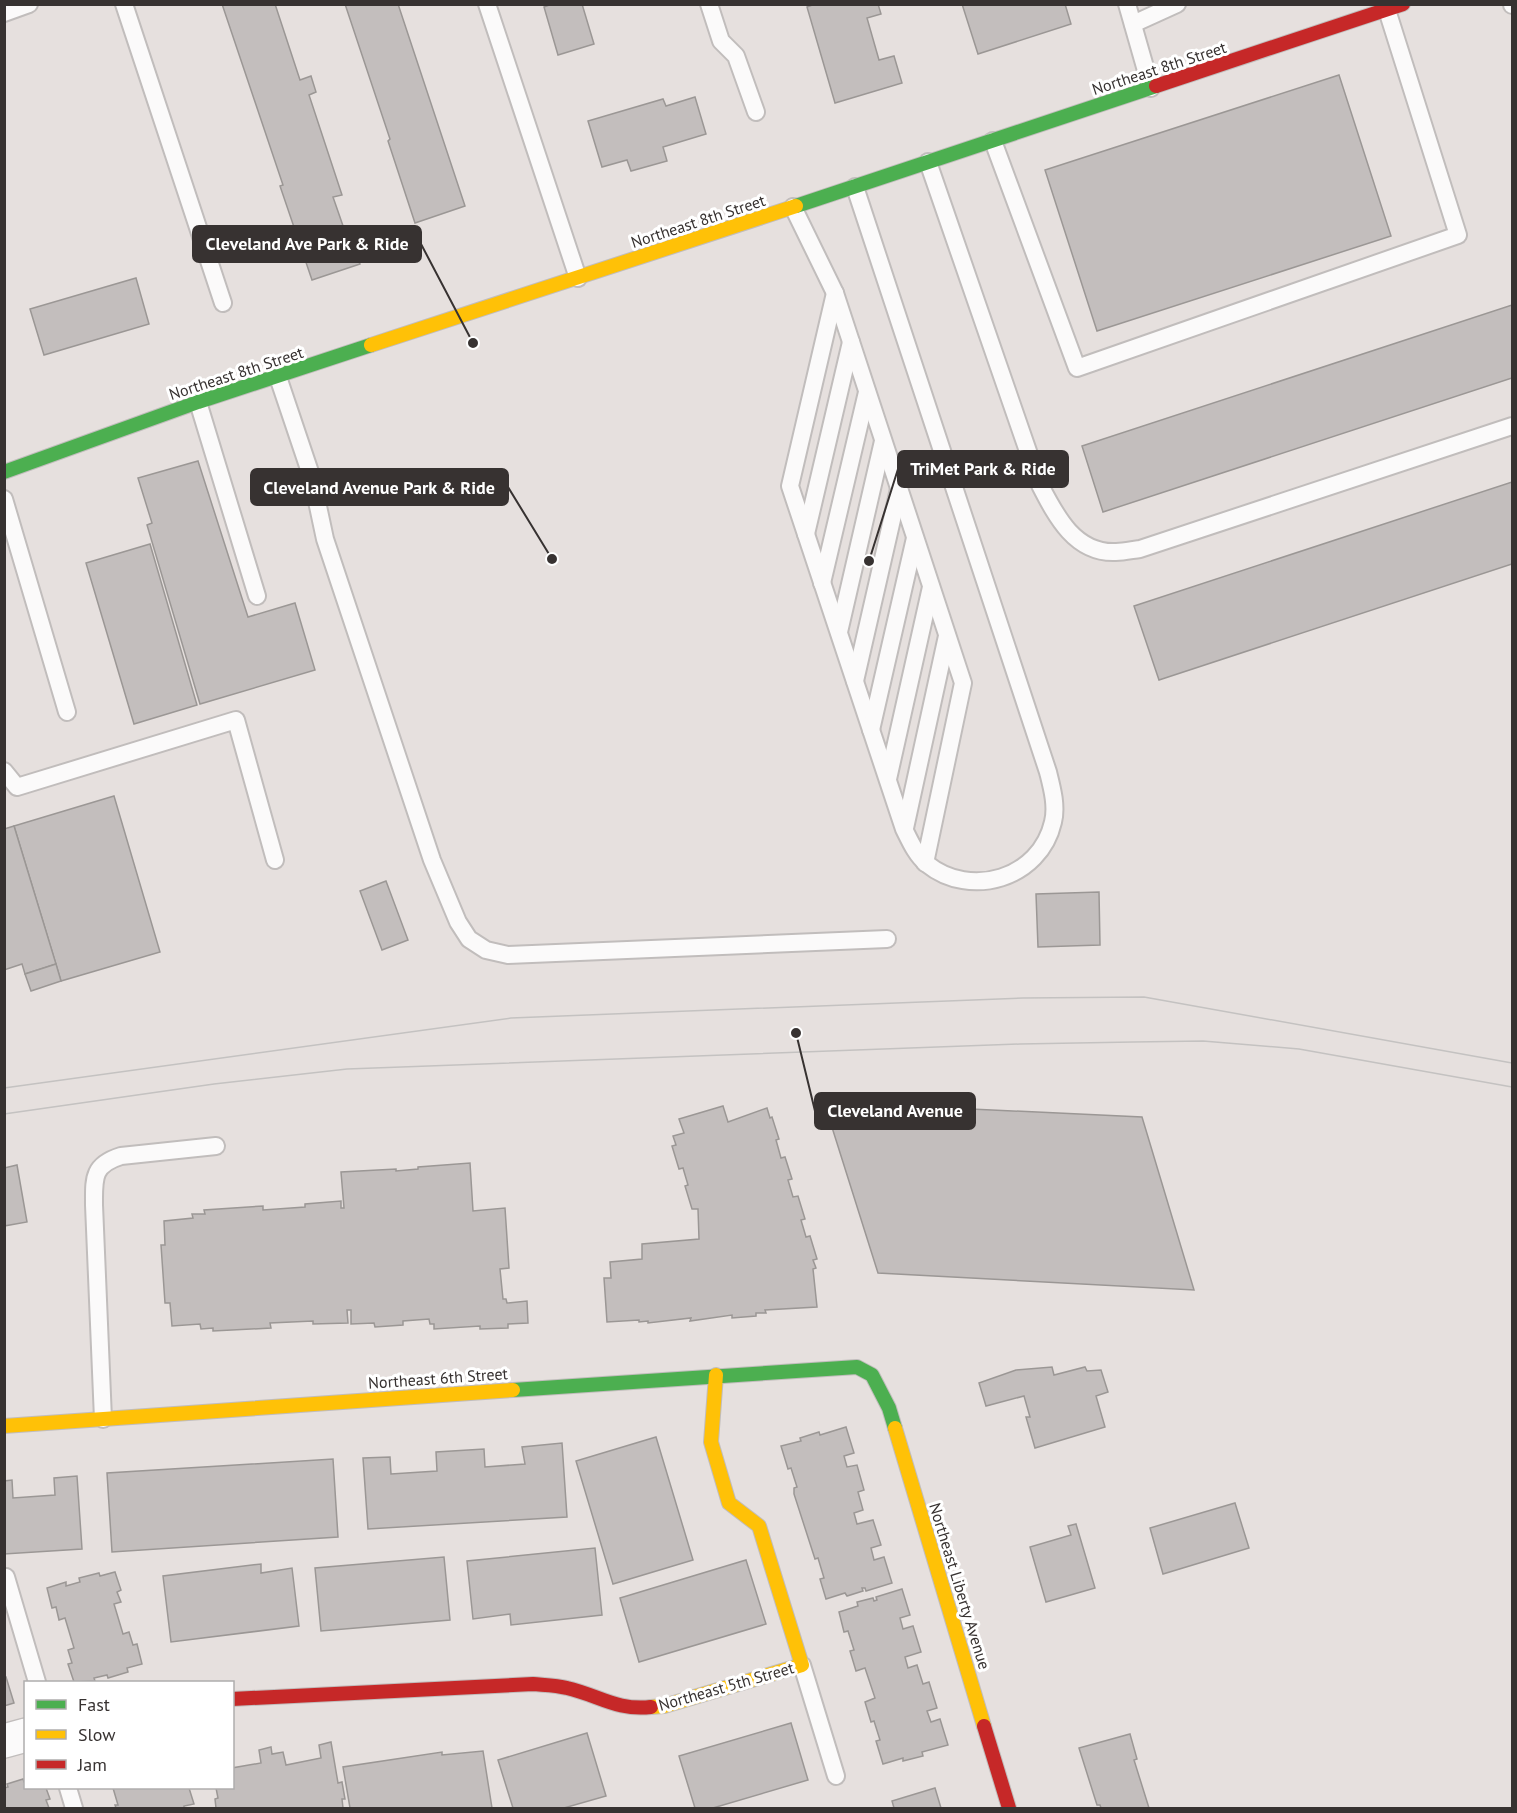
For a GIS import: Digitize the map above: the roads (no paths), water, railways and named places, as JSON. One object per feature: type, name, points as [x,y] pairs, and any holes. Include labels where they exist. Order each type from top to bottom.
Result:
[{"type":"street","name":"Northeast 8th Street","points":[[4,472],[198,402],[1395,7]]},
{"type":"street","name":"Northeast 6th Street","points":[[4,1426],[849,1367],[857,1367],[873,1375]]},
{"type":"street","name":"Northeast 5th Street","points":[[234,1699],[533,1684],[567,1688],[634,1710],[664,1706],[802,1665],[759,1526],[729,1503],[711,1442],[716,1375]]},
{"type":"street","name":"Northeast Liberty Avenue","points":[[873,1375],[889,1408],[1009,1809]]},
{"type":"street","points":[[4,1741],[24,1736]]},
{"type":"lane","points":[[4,13],[29,4]]},
{"type":"lane","points":[[124,4],[223,303]]},
{"type":"lane","points":[[487,4],[578,278]]},
{"type":"lane","points":[[709,4],[721,41],[736,56],[756,112]]},
{"type":"lane","points":[[1127,4],[1151,88]]},
{"type":"lane","points":[[1133,24],[1177,4]]},
{"type":"lane","points":[[993,141],[1077,368],[1458,234],[1395,7]]},
{"type":"lane","points":[[928,162],[1039,483],[1065,529],[1072,537],[1094,549],[1113,553],[1140,549],[1512,426]]},
{"type":"lane","points":[[835,293],[790,486],[904,829],[914,849],[925,863],[941,874],[958,881],[978,882],[1004,876],[1021,869],[1035,857],[1045,842],[1053,822],[1054,797],[1045,760],[855,187]]},
{"type":"lane","points":[[793,207],[835,293],[963,683],[925,863]]},
{"type":"lane","points":[[806,536],[851,342]]},
{"type":"lane","points":[[278,376],[312,478],[325,539],[432,860],[458,922],[469,939],[486,950],[508,955],[887,939]]},
{"type":"lane","points":[[822,584],[867,391]]},
{"type":"lane","points":[[198,402],[257,596]]},
{"type":"lane","points":[[838,633],[883,440]]},
{"type":"lane","points":[[855,682],[899,488]]},
{"type":"lane","points":[[4,499],[67,712]]},
{"type":"lane","points":[[871,731],[915,537]]},
{"type":"lane","points":[[888,780],[931,586]]},
{"type":"lane","points":[[904,829],[947,635]]},
{"type":"lane","points":[[4,771],[17,787],[237,720],[275,860]]},
{"type":"lane","points":[[103,1419],[94,1205],[96,1173],[107,1162],[121,1156],[216,1146]]},
{"type":"lane","points":[[6,1577],[36,1681]]},
{"type":"lane","points":[[802,1665],[836,1776]]},
{"type":"lane","points":[[68,1789],[74,1809]]},
{"type":"tram line","points":[[4,1088],[511,1018],[1023,998],[1144,997],[1512,1063]]},
{"type":"tram line","points":[[4,1114],[214,1084],[347,1069],[1020,1044],[1203,1041],[1299,1049],[1512,1087]]},
{"type":"place","name":"Cleveland Ave Park & Ride","points":[[473,343]]},
{"type":"place","name":"Cleveland Avenue Park & Ride","points":[[552,559]]},
{"type":"place","name":"TriMet Park & Ride","points":[[869,561]]},
{"type":"place","name":"Cleveland Avenue","points":[[796,1033]]}]
